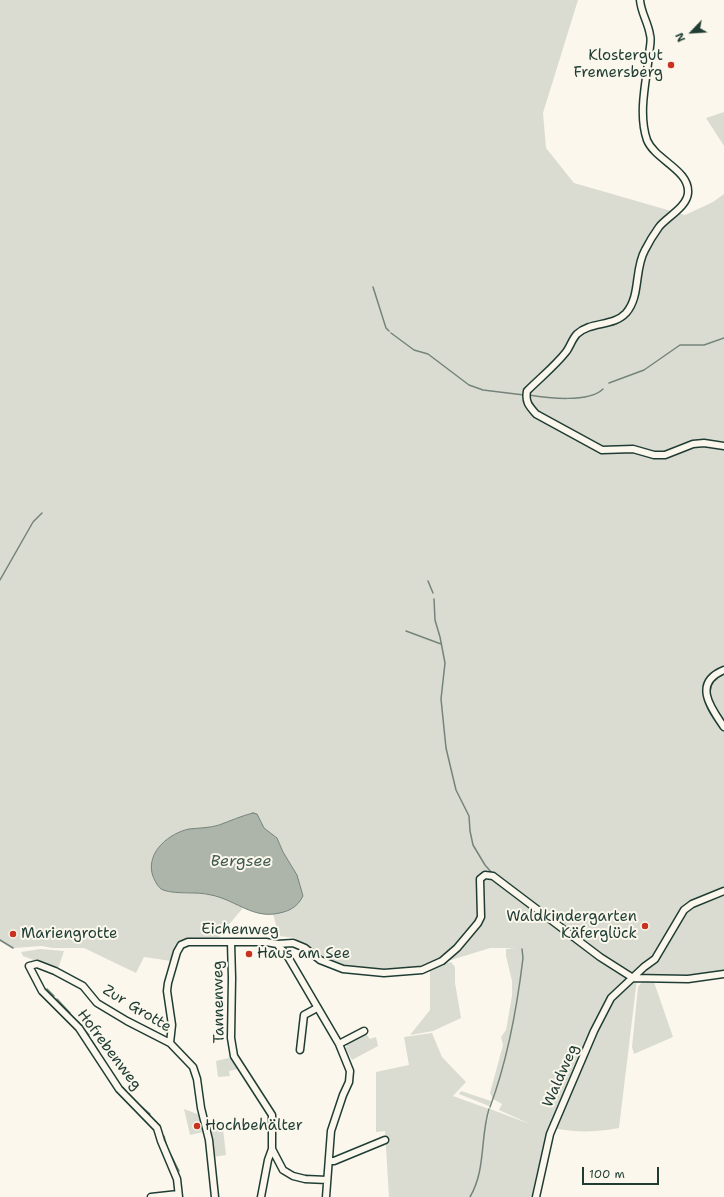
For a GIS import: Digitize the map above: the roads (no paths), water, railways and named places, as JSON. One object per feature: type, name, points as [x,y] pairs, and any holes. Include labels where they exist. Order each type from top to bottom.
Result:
[{"type":"street","points":[[640,0],[642,15],[651,35],[643,112],[646,137],[649,145],[657,156],[677,169],[688,185],[688,194],[680,206],[659,227],[644,252],[632,304],[625,314],[611,322],[595,324],[577,334],[566,353],[527,391],[526,399],[529,406],[536,414],[602,450],[633,449],[654,455],[665,455],[693,444],[704,443],[724,446]]},
{"type":"street","points":[[724,670],[716,674],[707,685],[706,692],[708,704],[724,727]]},
{"type":"street","name":"Eichenweg","points":[[170,1044],[172,1025],[168,983],[177,952],[181,944],[188,942],[293,943],[305,948],[320,960],[343,969],[384,973],[422,970],[442,961],[457,948],[478,923],[481,917],[480,879],[485,875],[495,877],[600,957],[633,978]]},
{"type":"street","name":"Waldweg","points":[[536,1197],[550,1134],[594,1031],[611,998],[644,967],[655,959],[662,949],[677,919],[684,910],[692,904],[724,891]]},
{"type":"street","name":"Tannenweg","points":[[231,942],[231,1038],[234,1056],[272,1115],[272,1149],[283,1170],[293,1176],[305,1179],[327,1180]]},
{"type":"street","points":[[277,944],[288,957],[339,1044],[348,1062],[351,1077],[343,1095],[332,1131],[326,1197]]},
{"type":"street","name":"Zur Grotte","points":[[29,966],[37,964],[55,970],[83,986],[97,1003],[170,1044]]},
{"type":"street","name":"Hofrebenweg","points":[[29,966],[42,991],[79,1028],[119,1089],[158,1128],[166,1154],[174,1169],[177,1179],[178,1196]]},
{"type":"street","points":[[633,978],[688,979],[724,974]]},
{"type":"street","points":[[300,1050],[304,1015],[317,1008]]},
{"type":"street","points":[[339,1044],[364,1032]]},
{"type":"street","points":[[170,1044],[193,1068],[197,1079],[201,1108],[209,1140],[215,1197]]},
{"type":"street","points":[[329,1161],[334,1161],[386,1140]]},
{"type":"street","points":[[261,1197],[268,1160],[272,1149]]},
{"type":"street","points":[[151,1197],[178,1196]]},
{"type":"water","name":"Bergsee","points":[[253,813],[257,814],[264,828],[277,838],[283,852],[297,875],[303,896],[298,904],[292,909],[274,914],[258,913],[219,897],[199,893],[181,893],[161,889],[152,873],[151,865],[156,850],[174,834],[189,829],[215,826]]},
{"type":"waterway","points":[[373,287],[386,328],[389,331]]},
{"type":"waterway","points":[[391,333],[414,350],[428,354],[469,385],[483,390],[524,395]]},
{"type":"waterway","points":[[609,383],[644,370],[680,345],[704,345],[724,338]]},
{"type":"waterway","points":[[529,395],[557,398],[578,398],[597,393],[603,389]]},
{"type":"waterway","points":[[0,580],[33,522],[42,513]]},
{"type":"waterway","points":[[428,581],[433,593]]},
{"type":"waterway","points":[[434,599],[435,620],[445,663],[441,699],[446,748],[456,790],[469,816],[473,845],[485,865],[492,873]]},
{"type":"waterway","points":[[406,631],[441,644]]},
{"type":"waterway","points":[[0,940],[13,948]]},
{"type":"waterway","points":[[490,1107],[507,1052],[515,1014],[521,977],[523,958],[522,949]]},
{"type":"waterway","points":[[47,989],[54,996]]},
{"type":"waterway","points":[[57,999],[70,1013]]},
{"type":"waterway","points":[[77,1021],[89,1035]]},
{"type":"waterway","points":[[92,1041],[99,1052]]},
{"type":"waterway","points":[[123,1088],[134,1100]]},
{"type":"waterway","points":[[137,1103],[150,1114]]},
{"type":"waterway","points":[[470,1197],[475,1187],[481,1165],[484,1131],[489,1109]]},
{"type":"waterway","points":[[164,1136],[167,1147]]},
{"type":"waterway","points":[[171,1155],[179,1171]]},
{"type":"place","name":"Klostergut Fremersberg","points":[[671,65]]},
{"type":"place","name":"Waldkindergarten Käferglück","points":[[645,926]]},
{"type":"place","name":"Mariengrotte","points":[[13,934]]},
{"type":"place","name":"Haus am See","points":[[249,954]]},
{"type":"place","name":"Hochbehälter","points":[[197,1126]]}]
